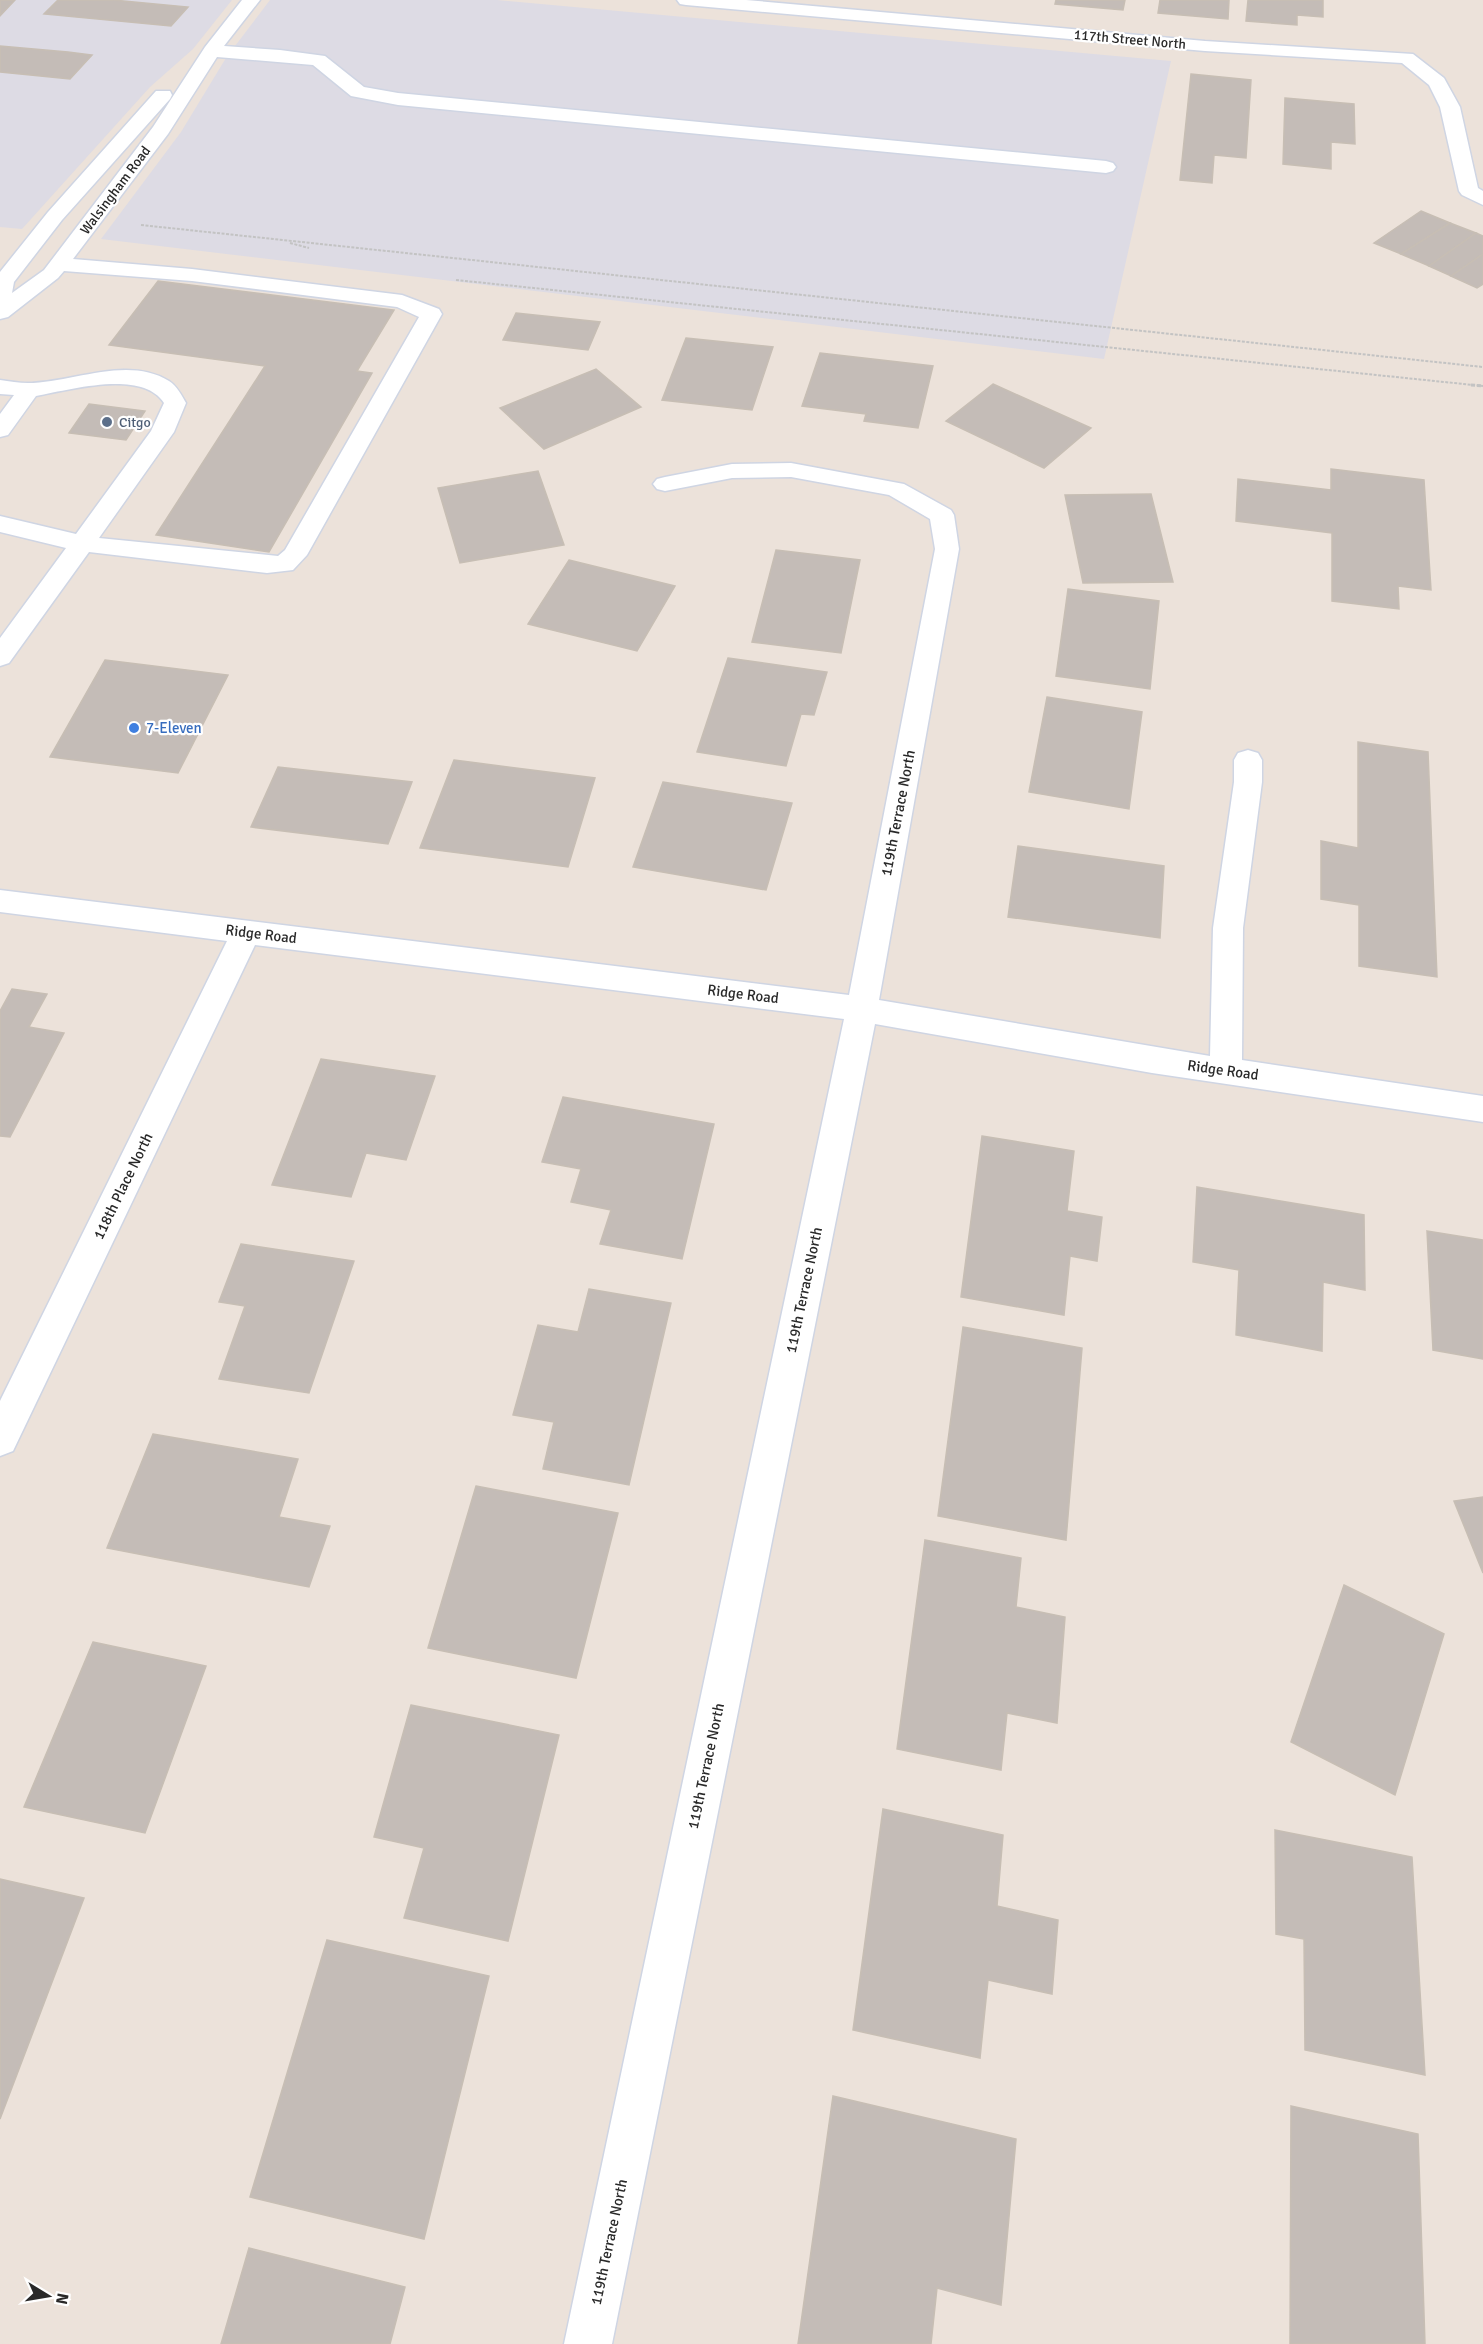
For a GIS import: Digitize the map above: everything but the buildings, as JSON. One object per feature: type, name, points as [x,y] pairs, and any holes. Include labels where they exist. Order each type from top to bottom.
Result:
[{"type":"street","name":"Walsingham Road","points":[[0,312],[51,274],[161,130],[211,51],[251,0]]},
{"type":"street","name":"117th Street North","points":[[686,0],[1204,46],[1407,58],[1437,82],[1467,137],[1469,191],[1483,199]]},
{"type":"street","name":"Walsingham Road","points":[[0,298],[4,280],[55,216],[169,89],[211,51]]},
{"type":"street","points":[[211,51],[318,60],[358,92],[398,99],[1106,167]]},
{"type":"street","points":[[0,524],[26,532],[84,543],[267,565],[284,564],[295,555],[430,314],[402,301],[192,275],[58,264]]},
{"type":"street","points":[[0,387],[29,390],[98,380],[137,378],[162,385],[176,403],[162,432],[0,657]]},
{"type":"street","points":[[0,430],[29,390]]},
{"type":"street","name":"119th Terrace North","points":[[588,2344],[862,1009],[947,549],[942,514],[897,489],[791,470],[732,471],[665,484]]},
{"type":"street","points":[[1226,1071],[1228,928],[1248,782],[1248,760]]},
{"type":"street","name":"Ridge Road","points":[[0,901],[862,1009],[1226,1071],[1483,1109]]},
{"type":"street","name":"118th Place North","points":[[0,1439],[246,932]]},
{"type":"path","points":[[309,248],[277,239],[1483,367]]},
{"type":"path","points":[[447,279],[1483,386]]},
{"type":"shaded area","points":[[0,0],[232,0],[193,49],[150,87],[22,229],[0,227]]},
{"type":"shaded area","points":[[270,0],[497,0],[1171,61],[1104,359],[101,239],[181,132],[229,53],[237,47],[235,46]]},
{"type":"place","name":"Citgo","points":[[107,422]]},
{"type":"place","name":"7-Eleven","points":[[134,728]]}]
